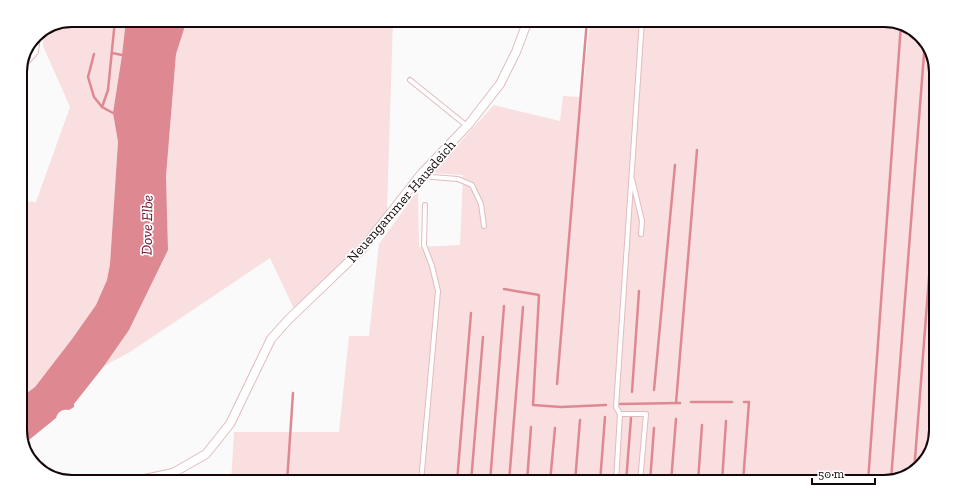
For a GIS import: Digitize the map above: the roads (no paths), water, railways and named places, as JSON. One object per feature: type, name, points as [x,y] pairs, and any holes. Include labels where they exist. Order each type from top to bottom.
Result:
[{"type":"street","name":"Neuengammer Hausdeich","points":[[163,475],[173,473],[206,454],[230,424],[271,339],[288,320],[363,248],[422,173],[467,126],[500,84],[516,52],[525,27]]},
{"type":"lane","points":[[616,475],[620,414],[616,407],[642,27]]},
{"type":"lane","points":[[410,80],[467,126]]},
{"type":"lane","points":[[422,173],[432,177],[458,179],[472,185],[481,204],[484,226]]},
{"type":"lane","points":[[631,174],[642,221],[641,234]]},
{"type":"lane","points":[[422,475],[438,291],[432,266],[424,245],[425,205]]},
{"type":"lane","points":[[620,414],[646,414],[641,475]]},
{"type":"water","name":"Dove Elbe","points":[[125,27],[185,27],[176,54],[166,176],[168,250],[129,330],[104,366],[74,404],[74,407],[69,410],[59,412],[56,418],[28,441],[27,393],[35,387],[72,339],[96,305],[107,280],[110,264],[118,142],[113,113]]},
{"type":"waterway","points":[[102,107],[108,90],[114,27]]},
{"type":"waterway","points":[[557,384],[586,27]]},
{"type":"waterway","points":[[869,475],[901,30]]},
{"type":"waterway","points":[[891,475],[924,52]]},
{"type":"waterway","points":[[112,53],[122,55]]},
{"type":"waterway","points":[[94,54],[88,77],[94,97],[102,107],[113,113]]},
{"type":"waterway","points":[[676,403],[697,150]]},
{"type":"waterway","points":[[654,390],[675,165]]},
{"type":"waterway","points":[[915,463],[929,278]]},
{"type":"waterway","points":[[504,289],[539,295],[533,405],[561,407],[606,405]]},
{"type":"waterway","points":[[632,392],[639,291]]},
{"type":"waterway","points":[[491,475],[504,306]]},
{"type":"waterway","points":[[510,475],[523,307]]},
{"type":"waterway","points":[[458,475],[471,313]]},
{"type":"waterway","points":[[472,475],[483,337]]},
{"type":"waterway","points":[[287,475],[293,393]]},
{"type":"waterway","points":[[691,402],[732,402]]},
{"type":"waterway","points":[[744,402],[749,402],[744,475]]},
{"type":"waterway","points":[[620,404],[680,403]]},
{"type":"waterway","points":[[601,475],[605,417]]},
{"type":"waterway","points":[[627,475],[631,418]]},
{"type":"waterway","points":[[672,475],[676,419]]},
{"type":"waterway","points":[[576,475],[580,420]]},
{"type":"waterway","points":[[722,475],[726,421]]},
{"type":"waterway","points":[[698,475],[702,425]]},
{"type":"waterway","points":[[528,475],[531,427]]},
{"type":"waterway","points":[[551,475],[555,428]]},
{"type":"waterway","points":[[651,475],[654,428]]}]
